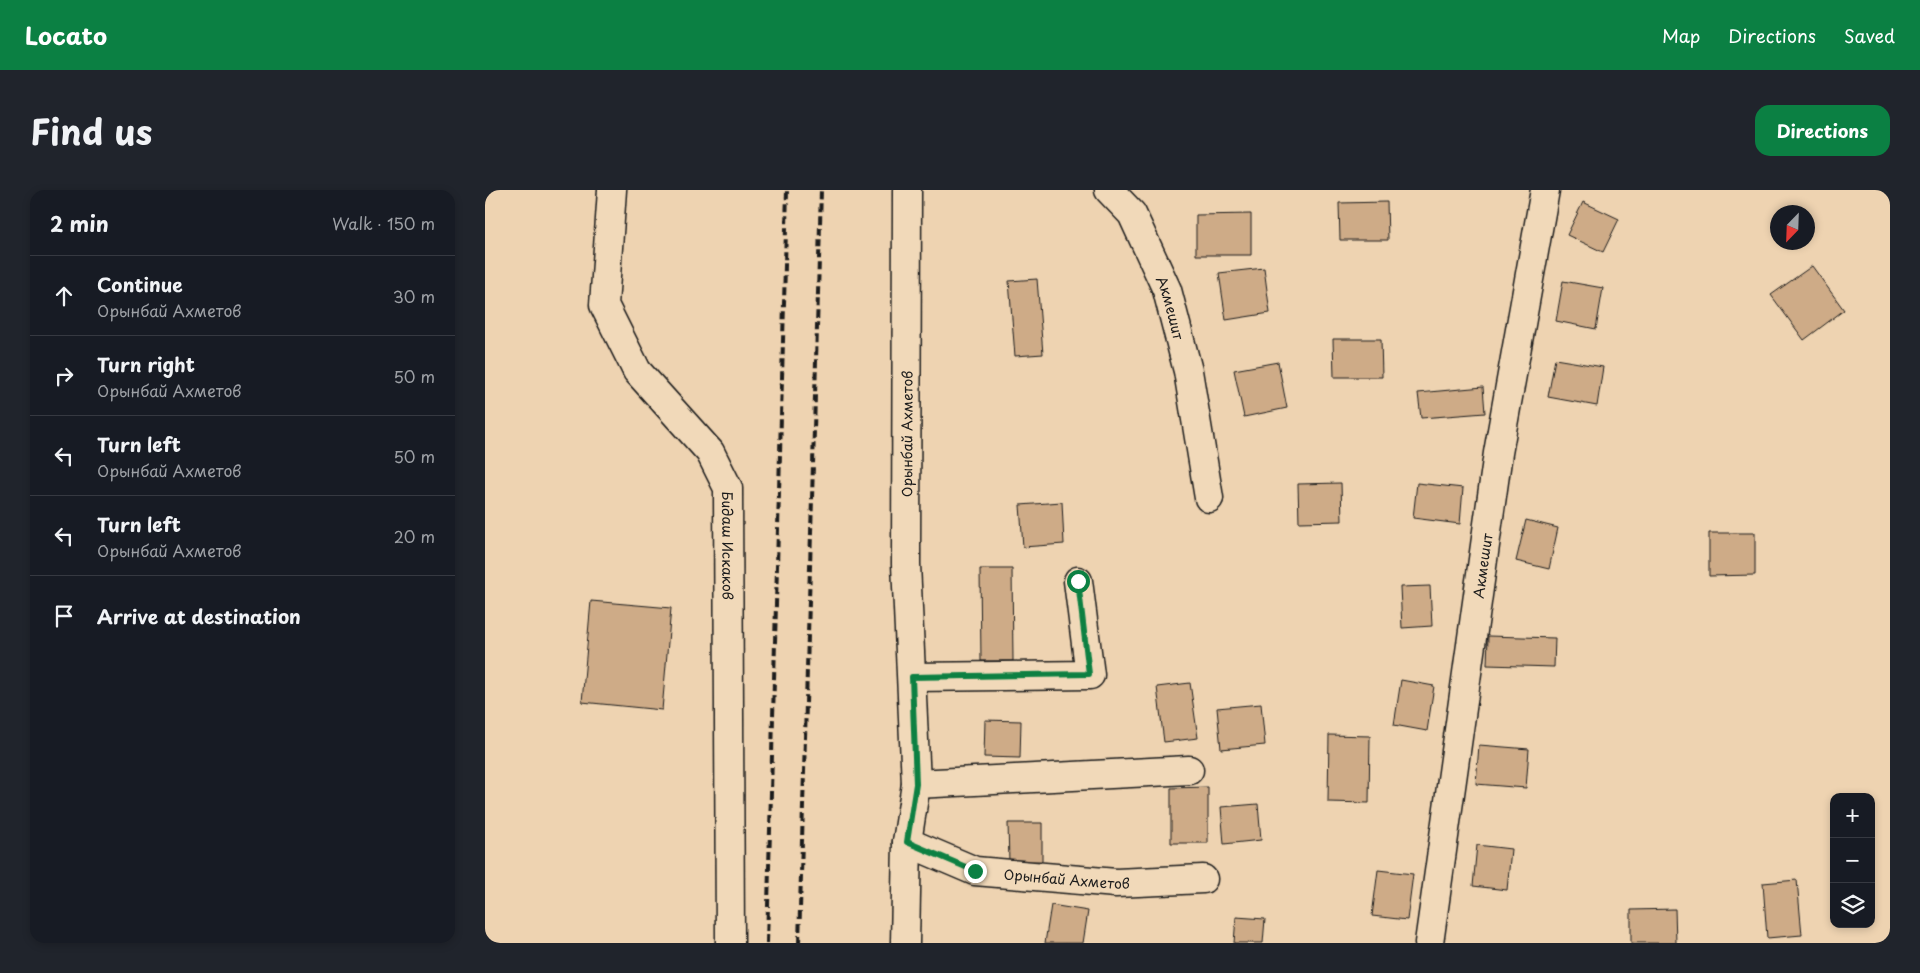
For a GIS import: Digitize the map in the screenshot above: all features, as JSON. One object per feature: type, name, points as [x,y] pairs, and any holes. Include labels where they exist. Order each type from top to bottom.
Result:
[{"type":"street","name":"Бидаш Искаков","points":[[612,190],[604,305],[637,372],[710,452],[728,488],[730,943]]},
{"type":"street","name":"Орынбай Ахметов","points":[[905,943],[907,842],[916,784],[906,564],[907,190]]},
{"type":"street","name":"Акмешит","points":[[1109,190],[1132,214],[1167,290],[1188,372],[1209,498]]},
{"type":"street","name":"Акмешит","points":[[1429,943],[1499,454],[1545,190]]},
{"type":"street","points":[[912,677],[1089,674],[1078,581]]},
{"type":"street","points":[[916,784],[1189,770]]},
{"type":"street","name":"Орынбай Ахметов","points":[[907,842],[975,871],[1116,883],[1203,879]]},
{"type":"building","points":[[1387,202],[1388,240],[1340,240],[1339,203]]},
{"type":"building","points":[[1583,202],[1619,219],[1603,252],[1567,235]]},
{"type":"building","points":[[1251,214],[1251,255],[1196,255],[1196,215]]},
{"type":"building","points":[[1812,266],[1844,310],[1804,340],[1771,295]]},
{"type":"building","points":[[1264,268],[1270,313],[1226,320],[1219,273]]},
{"type":"building","points":[[1037,279],[1043,354],[1015,356],[1009,281]]},
{"type":"building","points":[[1563,281],[1603,288],[1596,329],[1556,321]]},
{"type":"building","points":[[1333,339],[1381,339],[1382,377],[1334,377]]},
{"type":"building","points":[[1555,359],[1603,367],[1597,406],[1548,397]]},
{"type":"building","points":[[1278,362],[1287,408],[1244,417],[1234,370]]},
{"type":"building","points":[[1483,387],[1485,413],[1421,418],[1418,393]]},
{"type":"building","points":[[1341,483],[1342,521],[1299,522],[1298,484]]},
{"type":"building","points":[[1417,483],[1463,488],[1460,524],[1413,518]]},
{"type":"building","points":[[1062,502],[1064,544],[1023,547],[1020,505]]},
{"type":"building","points":[[1526,520],[1558,528],[1549,569],[1516,561]]},
{"type":"building","points":[[1709,533],[1755,533],[1755,575],[1709,576]]},
{"type":"building","points":[[980,569],[1012,569],[1013,661],[981,661]]},
{"type":"building","points":[[1430,586],[1432,626],[1402,628],[1400,587]]},
{"type":"building","points":[[591,601],[671,608],[662,710],[582,702]]},
{"type":"building","points":[[1488,636],[1555,638],[1554,667],[1487,665]]},
{"type":"building","points":[[1401,680],[1434,686],[1427,731],[1394,725]]},
{"type":"building","points":[[1190,683],[1198,738],[1164,742],[1157,687]]},
{"type":"building","points":[[1261,704],[1265,745],[1221,749],[1217,708]]},
{"type":"building","points":[[985,720],[1021,721],[1020,758],[984,757]]},
{"type":"building","points":[[1329,735],[1370,736],[1369,803],[1328,802]]},
{"type":"building","points":[[1479,745],[1529,749],[1526,788],[1476,784]]},
{"type":"building","points":[[1208,787],[1208,843],[1171,843],[1171,788]]},
{"type":"building","points":[[1258,804],[1261,840],[1224,844],[1221,807]]},
{"type":"building","points":[[1008,823],[1042,823],[1042,861],[1009,862]]},
{"type":"building","points":[[1477,845],[1511,849],[1507,890],[1473,886]]},
{"type":"building","points":[[1378,870],[1413,874],[1407,920],[1372,916]]},
{"type":"building","points":[[1797,880],[1802,935],[1767,938],[1763,883]]},
{"type":"building","points":[[1051,905],[1088,911],[1083,943],[1045,943]]},
{"type":"building","points":[[1675,909],[1676,943],[1631,943],[1631,910]]},
{"type":"building","points":[[1236,917],[1265,919],[1263,943],[1234,943]]},
{"type":"railway","points":[[767,943],[787,190]]},
{"type":"railway","points":[[799,943],[821,190]]},
{"type":"route","points":[[975,871],[907,842],[916,784],[912,677],[1089,674],[1078,581]]}]
